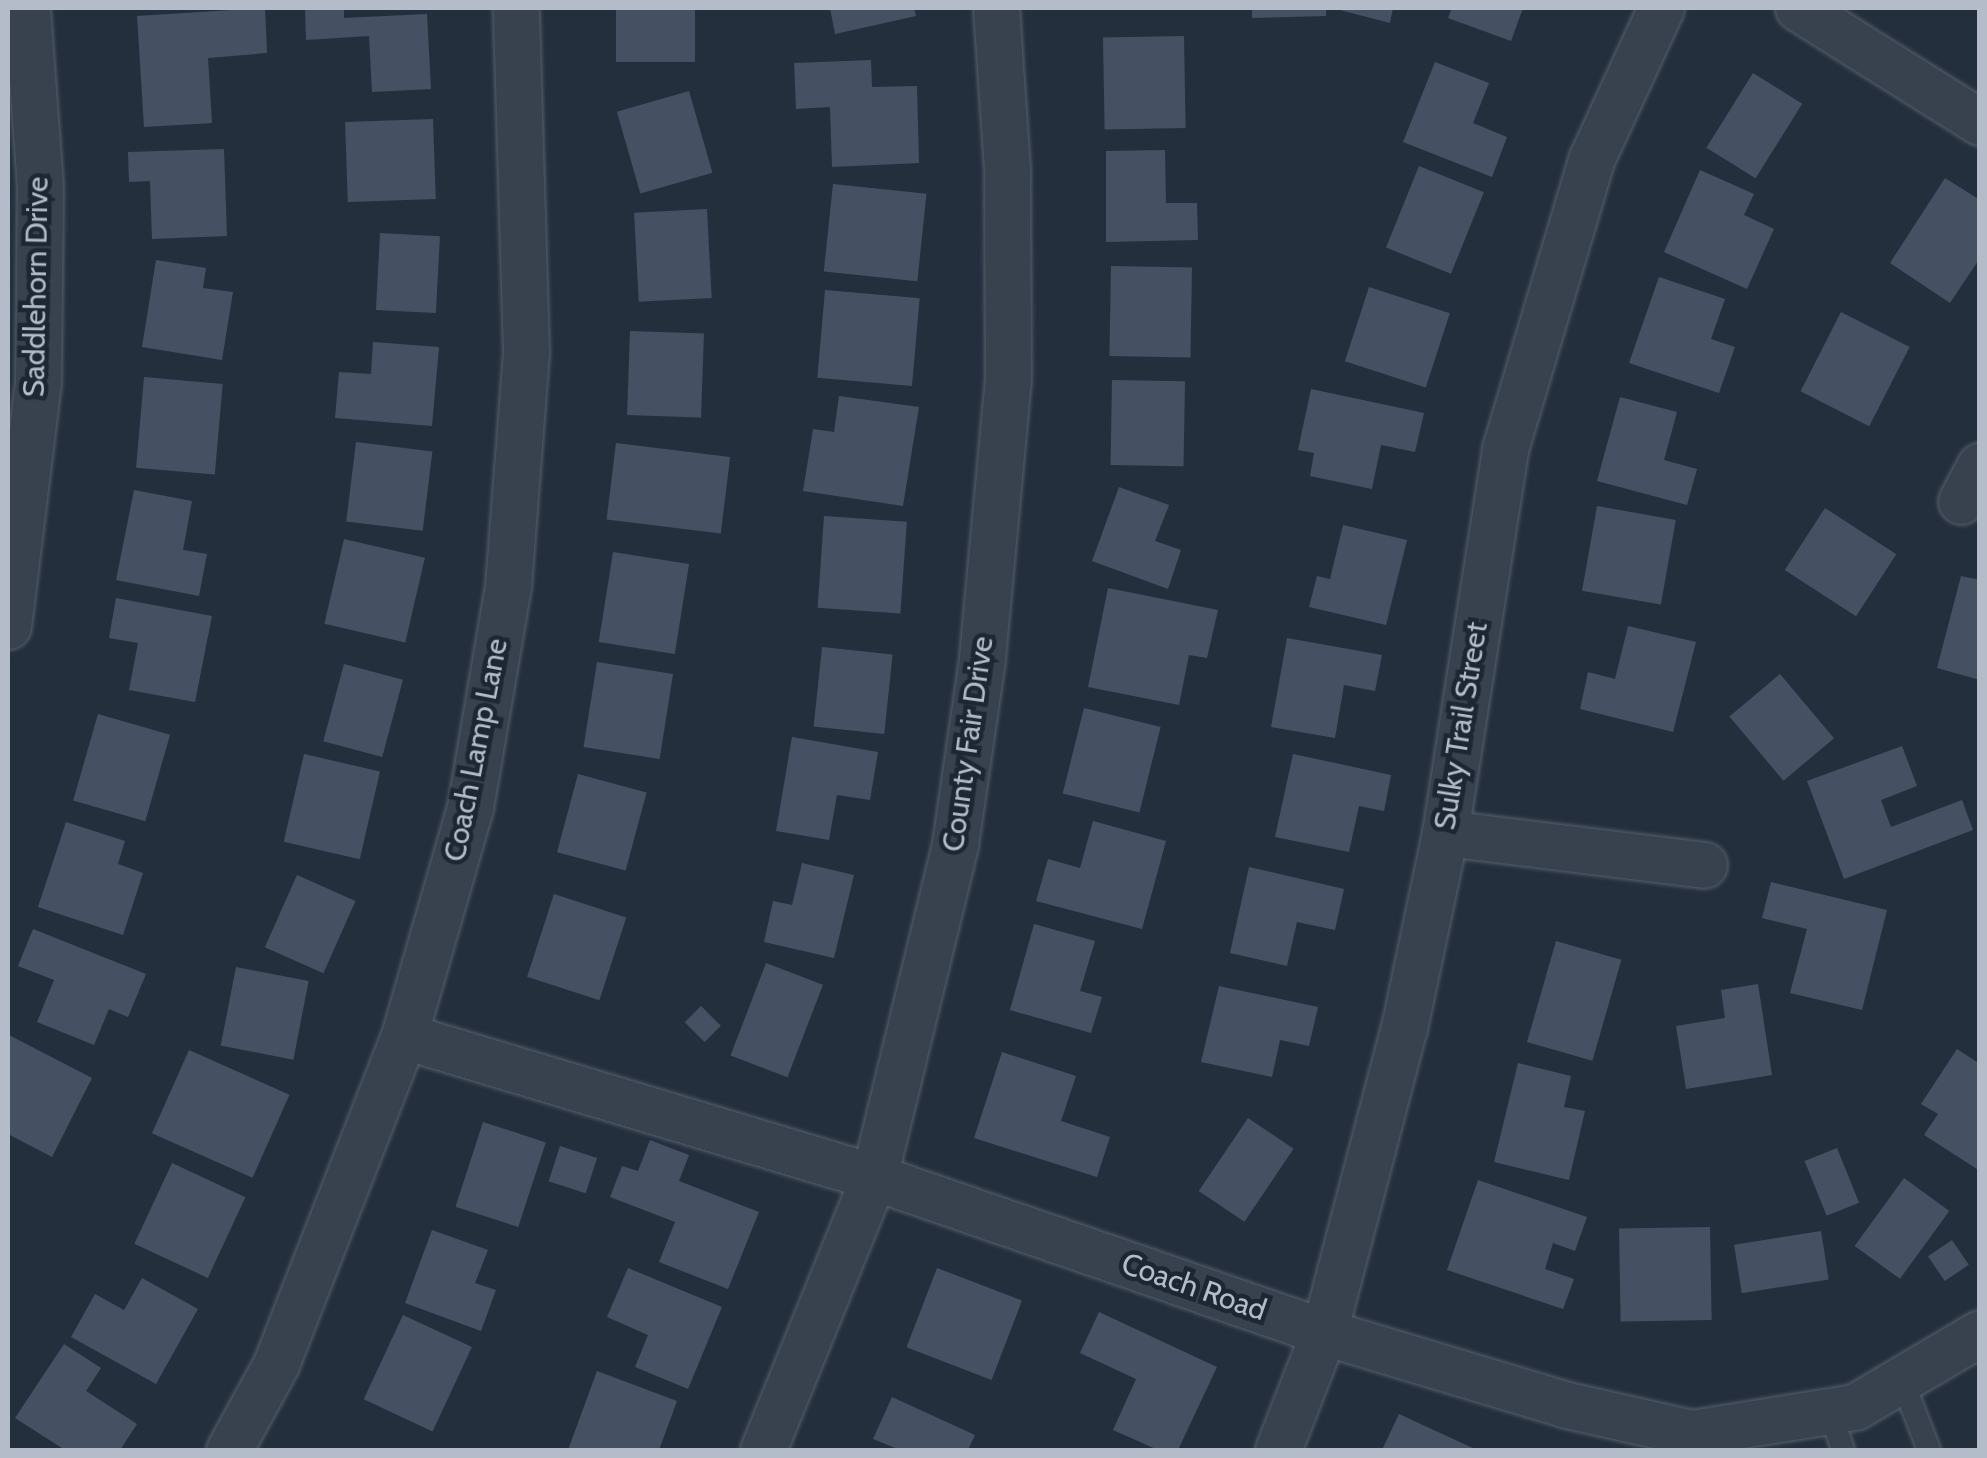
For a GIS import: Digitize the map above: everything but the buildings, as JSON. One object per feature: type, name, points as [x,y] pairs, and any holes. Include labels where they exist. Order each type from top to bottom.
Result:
[{"type":"street","name":"Saddlehorn Drive","points":[[8,626],[38,381],[40,187],[27,8]]},
{"type":"street","name":"Coach Lamp Lane","points":[[228,1450],[276,1364],[404,1036],[470,808],[508,586],[526,352],[516,8]]},
{"type":"street","name":"County Fair Drive","points":[[763,1450],[874,1177],[955,844],[982,658],[1008,379],[1007,169],[996,8]]},
{"type":"street","name":"Sulky Trail Street","points":[[1278,1450],[1324,1332],[1404,1028],[1445,832],[1505,449],[1592,160],[1660,8]]},
{"type":"street","points":[[1798,8],[1980,122]]},
{"type":"street","points":[[1445,832],[1704,865]]},
{"type":"street","name":"Coach Road","points":[[404,1036],[874,1177],[1324,1332],[1568,1405],[1692,1433],[1836,1431],[1856,1407],[1980,1333]]},
{"type":"lane","points":[[1902,1380],[1930,1450]]}]
